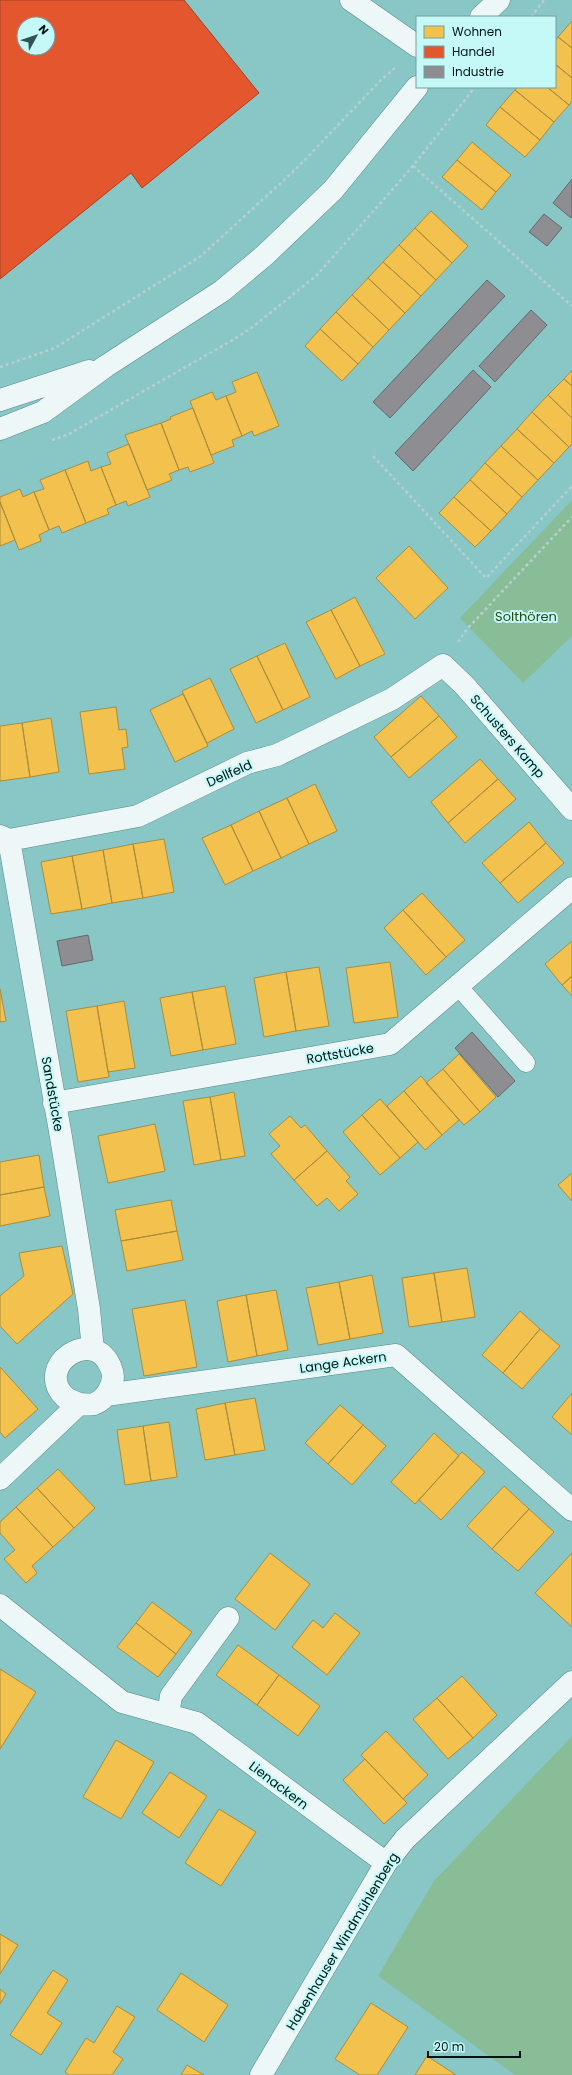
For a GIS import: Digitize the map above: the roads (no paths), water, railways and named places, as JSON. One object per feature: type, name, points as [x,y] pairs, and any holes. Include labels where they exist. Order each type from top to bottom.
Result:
[{"type":"street","points":[[351,0],[416,45]]},
{"type":"street","points":[[482,16],[499,0]]},
{"type":"street","points":[[0,429],[43,412],[106,366],[204,304],[265,255],[333,190],[416,88]]},
{"type":"street","points":[[0,400],[106,366]]},
{"type":"street","name":"Schusters Kamp","points":[[443,665],[465,686],[572,809]]},
{"type":"street","name":"Dellfeld","points":[[5,838],[138,816],[247,763],[277,755],[392,699],[443,665]]},
{"type":"street","name":"Sandstücke","points":[[5,838],[54,1103],[88,1301],[93,1350]]},
{"type":"street","name":"Rottstücke","points":[[54,1103],[390,1044],[572,888]]},
{"type":"street","points":[[78,1349],[93,1350],[105,1357],[112,1369],[112,1383],[106,1395],[94,1404],[79,1404],[65,1398],[57,1384],[57,1369],[64,1356],[78,1349]]},
{"type":"street","name":"Lange Ackern","points":[[106,1395],[396,1355],[572,1510]]},
{"type":"street","points":[[0,1478],[79,1404]]},
{"type":"street","name":"Lienackern","points":[[0,1606],[122,1702],[197,1723],[386,1863]]},
{"type":"street","points":[[168,1716],[171,1696],[228,1618]]},
{"type":"street","name":"Habenhauser Windmühlenberg","points":[[261,2075],[386,1863],[405,1839],[572,1682]]},
{"type":"lane","points":[[458,986],[526,1063]]},
{"type":"park label","name":"Solthören","points":[[526,616]]}]
